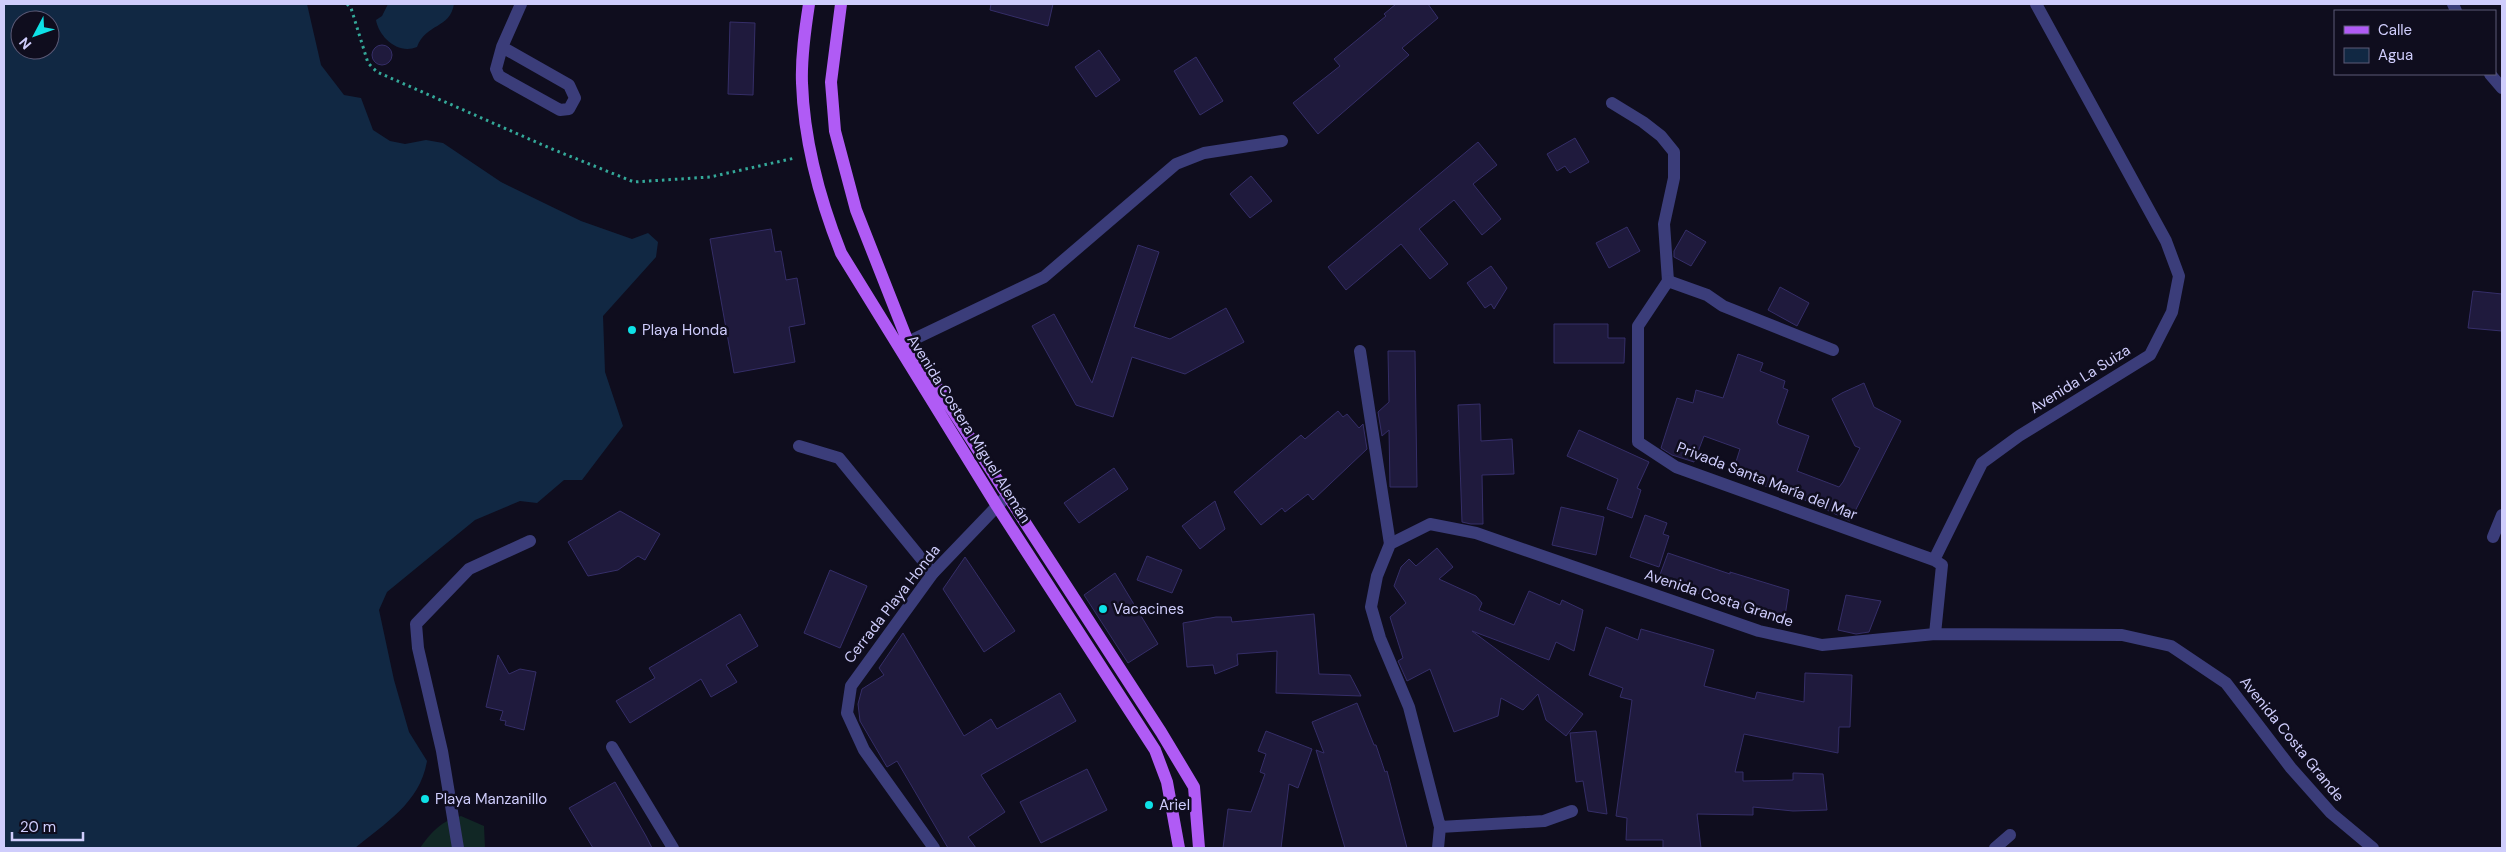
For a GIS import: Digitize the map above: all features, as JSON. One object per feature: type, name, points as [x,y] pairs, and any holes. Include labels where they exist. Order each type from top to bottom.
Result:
[{"type":"main road","name":"Avenida Costera Miguel Alemán","points":[[809,4],[802,83],[810,154],[830,228],[841,253],[861,287],[997,506],[1155,750],[1167,782],[1179,848]]},
{"type":"main road","name":"Avenida Costera Miguel Alemán","points":[[841,4],[831,82],[835,131],[856,210],[908,342],[1161,732],[1194,787],[1199,848]]},
{"type":"street","points":[[502,47],[570,84],[575,98],[569,109],[560,110],[499,76],[496,69],[502,47],[521,4]]},
{"type":"street","name":"Avenida La Suiza","points":[[1934,560],[1982,463],[2019,436],[2150,355],[2172,312],[2179,276],[2166,241],[2036,4]]},
{"type":"street","points":[[2491,75],[2502,88]]},
{"type":"street","points":[[1612,103],[1655,131],[1674,152],[1674,178],[1664,224],[1668,281],[1707,295],[1723,306],[1833,350]]},
{"type":"street","points":[[908,342],[1044,277],[1176,164],[1204,153],[1282,141]]},
{"type":"street","name":"Privada Santa María del Mar","points":[[1668,281],[1638,326],[1638,442],[1676,467],[1934,560]]},
{"type":"street","points":[[1360,351],[1390,544],[1377,576],[1370,607],[1380,638],[1409,707],[1440,827],[1438,848]]},
{"type":"street","points":[[799,446],[839,458],[933,572]]},
{"type":"street","name":"Cerrada Playa Honda","points":[[934,848],[864,750],[847,713],[851,686],[933,572],[1008,495]]},
{"type":"street","points":[[2493,537],[2502,515]]},
{"type":"street","name":"Avenida Costa Grande","points":[[1390,544],[1430,524],[1476,533],[1759,631],[1822,645],[1935,634],[2122,635],[2171,646],[2226,683],[2291,768],[2331,813],[2372,848]]},
{"type":"street","points":[[458,848],[442,750],[418,648],[416,624],[468,569],[530,541]]},
{"type":"street","points":[[1934,560],[1942,565],[1935,634]]},
{"type":"street","points":[[612,747],[673,848]]},
{"type":"street","points":[[1440,827],[1544,821],[1572,811]]},
{"type":"street","points":[[1995,848],[2010,835]]},
{"type":"green space","points":[[461,816],[484,826],[485,848],[420,848],[437,828]]},
{"type":"water","points":[[4,4],[307,4],[321,65],[344,95],[361,98],[373,130],[390,141],[405,144],[426,140],[443,143],[501,182],[581,221],[632,239],[648,233],[658,242],[656,257],[603,316],[605,372],[623,426],[582,480],[564,480],[537,503],[520,501],[475,520],[387,592],[379,610],[394,680],[409,732],[427,761],[417,789],[400,811],[355,848],[4,848]]},
{"type":"water","points":[[388,4],[454,4],[448,18],[426,34],[417,47],[403,49],[390,43],[385,38],[376,20],[382,16]]},
{"type":"building","points":[[991,4],[1053,4],[1048,26],[990,10]]},
{"type":"building","points":[[1396,4],[1428,4],[1438,18],[1402,48],[1409,55],[1318,134],[1293,103],[1340,66],[1334,59],[1386,16],[1384,14]]},
{"type":"building","points":[[730,22],[755,23],[753,95],[728,94]]},
{"type":"building","points":[[382,45],[389,48],[392,55],[389,62],[382,65],[375,62],[372,55],[375,48]]},
{"type":"building","points":[[1099,50],[1120,80],[1096,97],[1075,67]]},
{"type":"building","points":[[1196,57],[1223,101],[1200,115],[1174,71]]},
{"type":"building","points":[[1575,138],[1589,162],[1570,173],[1565,166],[1557,171],[1547,154]]},
{"type":"building","points":[[1478,142],[1497,165],[1473,184],[1501,219],[1482,235],[1454,200],[1419,229],[1448,264],[1430,279],[1401,244],[1346,290],[1328,267]]},
{"type":"building","points":[[1251,176],[1272,201],[1250,218],[1230,194]]},
{"type":"building","points":[[1627,227],[1640,251],[1609,268],[1596,243]]},
{"type":"building","points":[[771,229],[775,252],[781,251],[786,280],[797,278],[805,324],[789,327],[795,362],[734,373],[710,239]]},
{"type":"building","points":[[1686,230],[1706,242],[1691,266],[1674,257],[1674,251]]},
{"type":"building","points":[[1138,245],[1159,252],[1134,327],[1170,339],[1226,308],[1244,342],[1185,374],[1132,357],[1113,417],[1076,405],[1032,326],[1054,314],[1092,383]]},
{"type":"building","points":[[1491,266],[1507,288],[1494,309],[1491,304],[1485,308],[1467,283]]},
{"type":"building","points":[[1780,287],[1809,303],[1797,326],[1768,310]]},
{"type":"building","points":[[2473,291],[2502,294],[2502,331],[2468,328]]},
{"type":"building","points":[[1554,324],[1608,324],[1608,338],[1625,338],[1624,363],[1554,363]]},
{"type":"building","points":[[1388,351],[1415,351],[1417,487],[1390,487],[1389,430],[1382,436],[1378,412],[1389,402]]},
{"type":"building","points":[[1738,354],[1763,363],[1760,371],[1785,381],[1783,388],[1788,390],[1777,422],[1779,425],[1809,436],[1797,471],[1839,487],[1843,482],[1860,448],[1855,446],[1832,399],[1842,393],[1864,383],[1874,407],[1901,421],[1850,521],[1810,502],[1743,478],[1746,469],[1735,465],[1740,449],[1704,436],[1694,462],[1672,455],[1661,448],[1677,398],[1693,403],[1696,390],[1723,398]]},
{"type":"building","points":[[1480,404],[1481,441],[1512,439],[1514,474],[1482,475],[1483,524],[1471,524],[1462,522],[1458,405]]},
{"type":"building","points":[[1338,411],[1343,417],[1347,414],[1359,428],[1363,424],[1367,449],[1313,500],[1308,494],[1285,512],[1282,508],[1261,525],[1234,492],[1301,435],[1305,439]]},
{"type":"building","points":[[1579,430],[1649,462],[1637,488],[1641,490],[1632,518],[1607,509],[1618,479],[1567,456]]},
{"type":"building","points":[[1114,468],[1128,489],[1079,523],[1064,503]]},
{"type":"building","points":[[1215,501],[1225,529],[1200,549],[1182,526]]},
{"type":"building","points":[[1561,507],[1604,517],[1596,555],[1552,545]]},
{"type":"building","points":[[620,511],[660,534],[645,560],[638,556],[618,570],[588,576],[568,542]]},
{"type":"building","points":[[1645,515],[1667,523],[1663,534],[1669,536],[1659,567],[1630,557]]},
{"type":"building","points":[[1437,548],[1453,567],[1439,579],[1476,596],[1482,603],[1479,610],[1514,625],[1529,591],[1560,605],[1562,600],[1583,610],[1574,651],[1556,642],[1549,660],[1472,631],[1583,714],[1566,736],[1546,720],[1538,694],[1523,710],[1501,698],[1498,716],[1454,732],[1430,669],[1407,681],[1398,661],[1403,658],[1390,617],[1406,603],[1394,586],[1401,567],[1409,559],[1416,566]]},
{"type":"building","points":[[1668,553],[1730,574],[1730,572],[1789,590],[1785,616],[1747,609],[1658,580]]},
{"type":"building","points":[[1147,556],[1182,570],[1172,593],[1137,580]]},
{"type":"building","points":[[965,557],[1015,631],[984,652],[943,589]]},
{"type":"building","points":[[830,570],[867,586],[840,648],[804,633]]},
{"type":"building","points":[[1115,573],[1158,644],[1128,663],[1084,595]]},
{"type":"building","points":[[1846,595],[1881,601],[1869,632],[1856,634],[1838,630]]},
{"type":"building","points":[[740,614],[758,646],[726,665],[737,682],[711,697],[701,679],[630,723],[616,701],[655,678],[649,668]]},
{"type":"building","points":[[1314,614],[1319,674],[1350,675],[1361,696],[1276,693],[1277,651],[1237,654],[1238,665],[1215,674],[1213,665],[1187,667],[1183,623],[1216,617],[1231,617],[1232,622]]},
{"type":"building","points":[[1606,627],[1638,640],[1641,629],[1714,650],[1704,686],[1755,699],[1757,692],[1804,702],[1805,673],[1852,675],[1850,727],[1839,727],[1838,753],[1744,734],[1735,772],[1743,772],[1743,781],[1793,780],[1793,773],[1823,774],[1827,810],[1793,811],[1753,807],[1753,815],[1697,814],[1701,848],[1663,848],[1663,840],[1626,840],[1627,818],[1616,816],[1632,700],[1620,697],[1623,688],[1589,675]]},
{"type":"building","points":[[903,633],[964,736],[991,719],[997,729],[1060,693],[1076,721],[981,775],[1005,812],[968,837],[976,848],[948,848],[897,761],[887,767],[860,721],[858,704],[862,689],[884,675],[879,668]]},
{"type":"building","points":[[498,655],[509,674],[520,669],[536,672],[524,730],[505,725],[506,721],[500,720],[503,711],[486,707]]},
{"type":"building","points":[[1357,703],[1374,745],[1376,745],[1385,772],[1387,771],[1407,848],[1345,848],[1316,750],[1324,753],[1312,722]]},
{"type":"building","points":[[1266,731],[1312,749],[1298,788],[1289,784],[1281,848],[1223,848],[1228,809],[1251,812],[1265,774],[1260,772],[1266,754],[1258,751]]},
{"type":"building","points":[[1596,731],[1607,814],[1588,811],[1583,781],[1576,782],[1570,733]]},
{"type":"building","points":[[1087,769],[1107,810],[1041,843],[1020,802]]},
{"type":"building","points":[[615,782],[652,848],[593,848],[569,808]]},
{"type":"place","name":"Playa Honda","points":[[632,330]]},
{"type":"place","name":"Vacacines","points":[[1103,609]]},
{"type":"place","name":"Playa Manzanillo","points":[[425,799]]},
{"type":"place","name":"Ariel","points":[[1149,805]]}]
